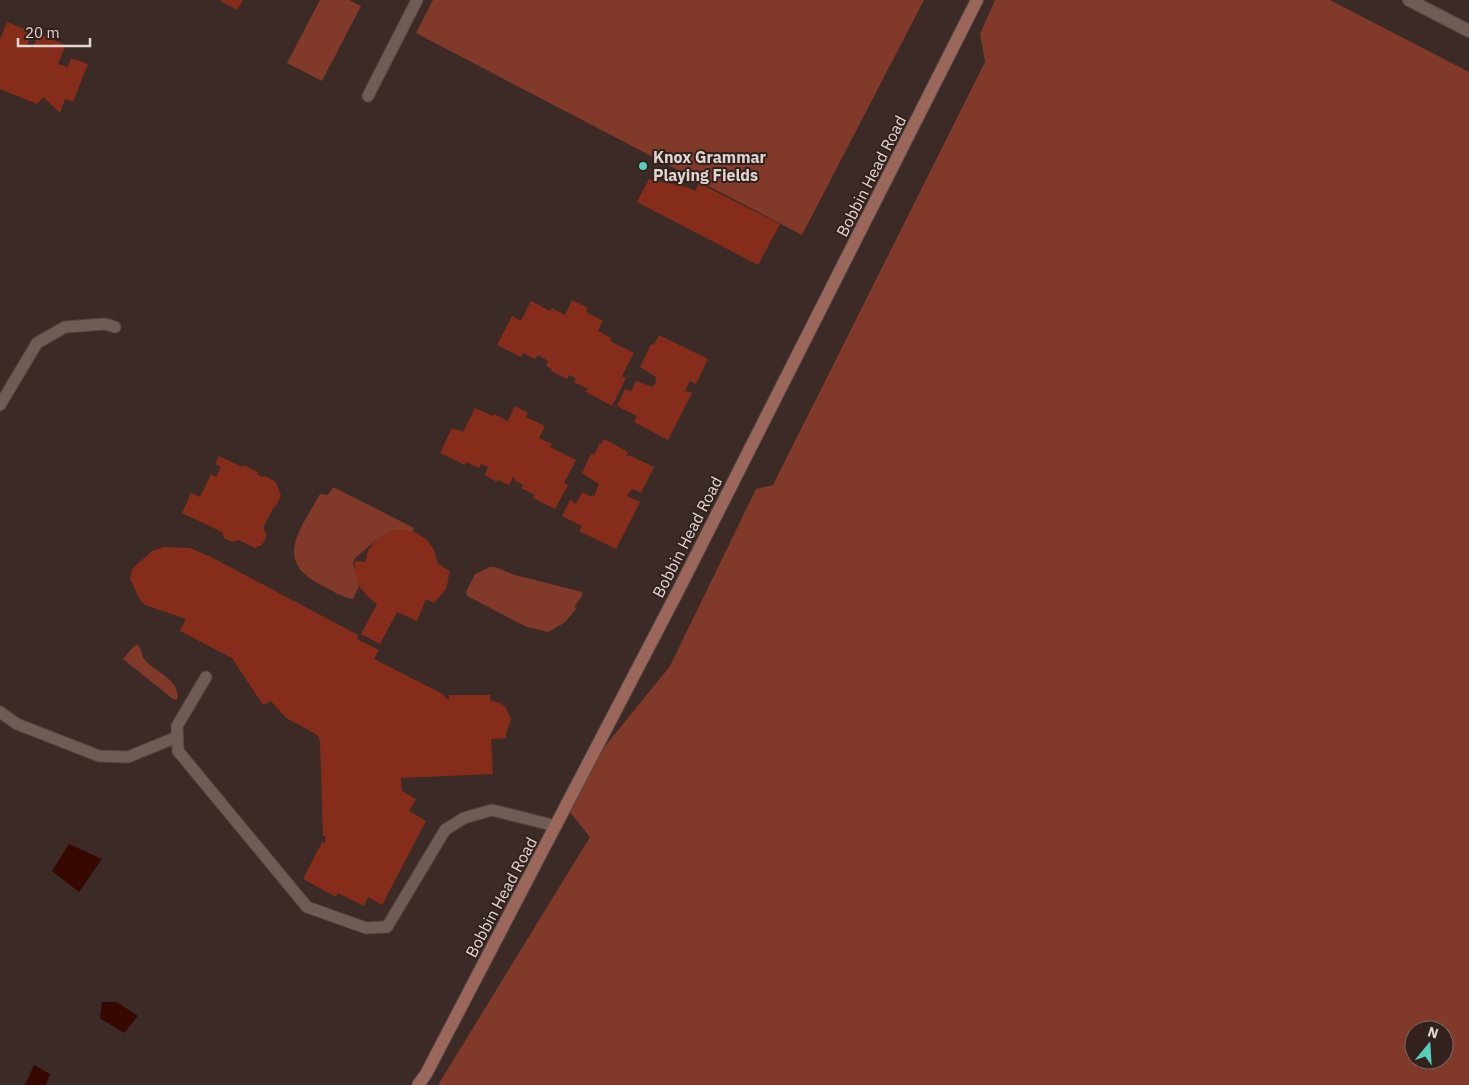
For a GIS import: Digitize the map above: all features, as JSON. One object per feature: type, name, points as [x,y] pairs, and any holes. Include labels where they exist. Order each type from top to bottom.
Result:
[{"type":"main road","name":"Bobbin Head Road","points":[[418,1085],[426,1074],[556,826],[811,332],[977,0]]},
{"type":"street","points":[[1409,0],[1469,31]]},
{"type":"lane","points":[[368,96],[417,0]]},
{"type":"lane","points":[[0,406],[37,344],[65,327],[105,324],[115,327]]},
{"type":"lane","points":[[206,677],[177,726],[178,751],[307,907],[366,928],[387,927],[445,830],[464,818],[492,810],[556,826]]},
{"type":"lane","points":[[0,712],[17,724],[99,756],[128,756],[177,737]]},
{"type":"shaded area","points":[[320,0],[349,0],[361,6],[322,81],[287,63]]},
{"type":"shaded area","points":[[433,0],[924,0],[802,235],[416,33]]},
{"type":"shaded area","points":[[995,0],[1330,0],[1469,72],[1469,1085],[438,1085],[590,837],[561,801],[670,666],[756,489],[773,485],[985,62],[980,34]]},
{"type":"shaded area","points":[[333,488],[414,528],[413,532],[404,530],[389,533],[375,541],[355,558],[353,563],[359,586],[353,599],[336,593],[306,575],[298,565],[294,554],[295,543],[305,519],[320,494],[328,495]]},
{"type":"shaded area","points":[[490,567],[582,592],[582,596],[574,607],[577,608],[564,623],[548,632],[527,627],[467,596],[466,592],[475,574]]},
{"type":"shaded area","points":[[138,645],[145,660],[167,677],[176,687],[177,700],[173,699],[123,659],[134,646]]},
{"type":"shaded area","points":[[69,844],[102,859],[79,892],[52,871]]},
{"type":"shaded area","points":[[102,1002],[117,1002],[138,1016],[124,1033],[100,1018]]},
{"type":"shaded area","points":[[34,1065],[50,1074],[46,1085],[25,1085]]},
{"type":"building","points":[[219,0],[243,0],[237,10]]},
{"type":"building","points":[[7,22],[32,32],[27,46],[33,48],[38,34],[66,45],[58,64],[68,67],[71,58],[88,64],[73,102],[65,99],[60,113],[43,97],[37,104],[0,89],[0,40]]},
{"type":"building","points":[[649,179],[687,187],[695,191],[699,183],[780,224],[758,265],[637,202]]},
{"type":"building","points":[[572,300],[588,308],[586,312],[603,321],[598,331],[611,338],[610,341],[634,353],[622,376],[626,378],[612,406],[586,392],[588,389],[574,382],[576,378],[569,375],[567,379],[551,371],[552,369],[546,366],[548,361],[538,355],[535,359],[523,353],[521,357],[497,345],[512,316],[521,321],[531,301],[550,311],[552,308],[565,315]]},
{"type":"building","points":[[659,335],[708,359],[696,384],[690,381],[685,391],[692,393],[668,440],[634,422],[637,416],[617,406],[625,389],[631,391],[636,381],[653,387],[657,380],[655,380],[656,377],[640,367],[651,344],[654,345]]},
{"type":"building","points":[[515,406],[528,413],[526,417],[545,426],[539,438],[552,444],[550,447],[576,460],[564,483],[568,485],[555,509],[533,498],[535,495],[521,488],[523,485],[514,480],[515,478],[513,477],[509,485],[498,480],[497,482],[485,475],[488,467],[481,464],[479,468],[466,462],[465,465],[440,453],[452,428],[463,432],[475,408],[508,421]]},
{"type":"building","points":[[604,439],[628,452],[626,456],[628,457],[629,455],[654,467],[641,493],[632,489],[627,496],[640,502],[616,549],[579,531],[582,526],[562,516],[570,500],[576,504],[582,492],[592,497],[592,495],[594,496],[599,484],[582,473],[591,454],[594,455]]},
{"type":"building","points":[[219,456],[242,467],[243,465],[258,472],[257,474],[262,477],[265,476],[276,482],[281,496],[263,528],[267,535],[262,545],[255,548],[239,540],[233,542],[224,538],[222,532],[182,513],[191,493],[200,497],[211,474],[216,477],[221,467],[215,464]]},
{"type":"building","points":[[394,530],[406,530],[417,533],[427,540],[434,550],[438,564],[450,571],[446,589],[434,603],[426,599],[417,621],[397,612],[380,644],[361,634],[377,604],[359,586],[355,573],[355,561],[365,562],[368,551],[375,541]]},
{"type":"building","points":[[164,547],[190,548],[213,558],[358,635],[357,639],[379,650],[374,659],[443,694],[445,698],[449,699],[449,695],[490,695],[490,700],[502,704],[506,708],[511,719],[506,738],[491,739],[493,774],[401,778],[402,791],[416,799],[409,811],[426,821],[382,905],[368,897],[364,906],[338,893],[336,897],[303,879],[322,842],[325,843],[326,836],[323,836],[320,741],[318,736],[286,718],[271,701],[263,705],[232,658],[180,631],[186,619],[145,605],[140,600],[130,579],[132,569],[152,551]]},
{"type":"place","name":"Knox Grammar Playing Fields","points":[[643,166]]}]
